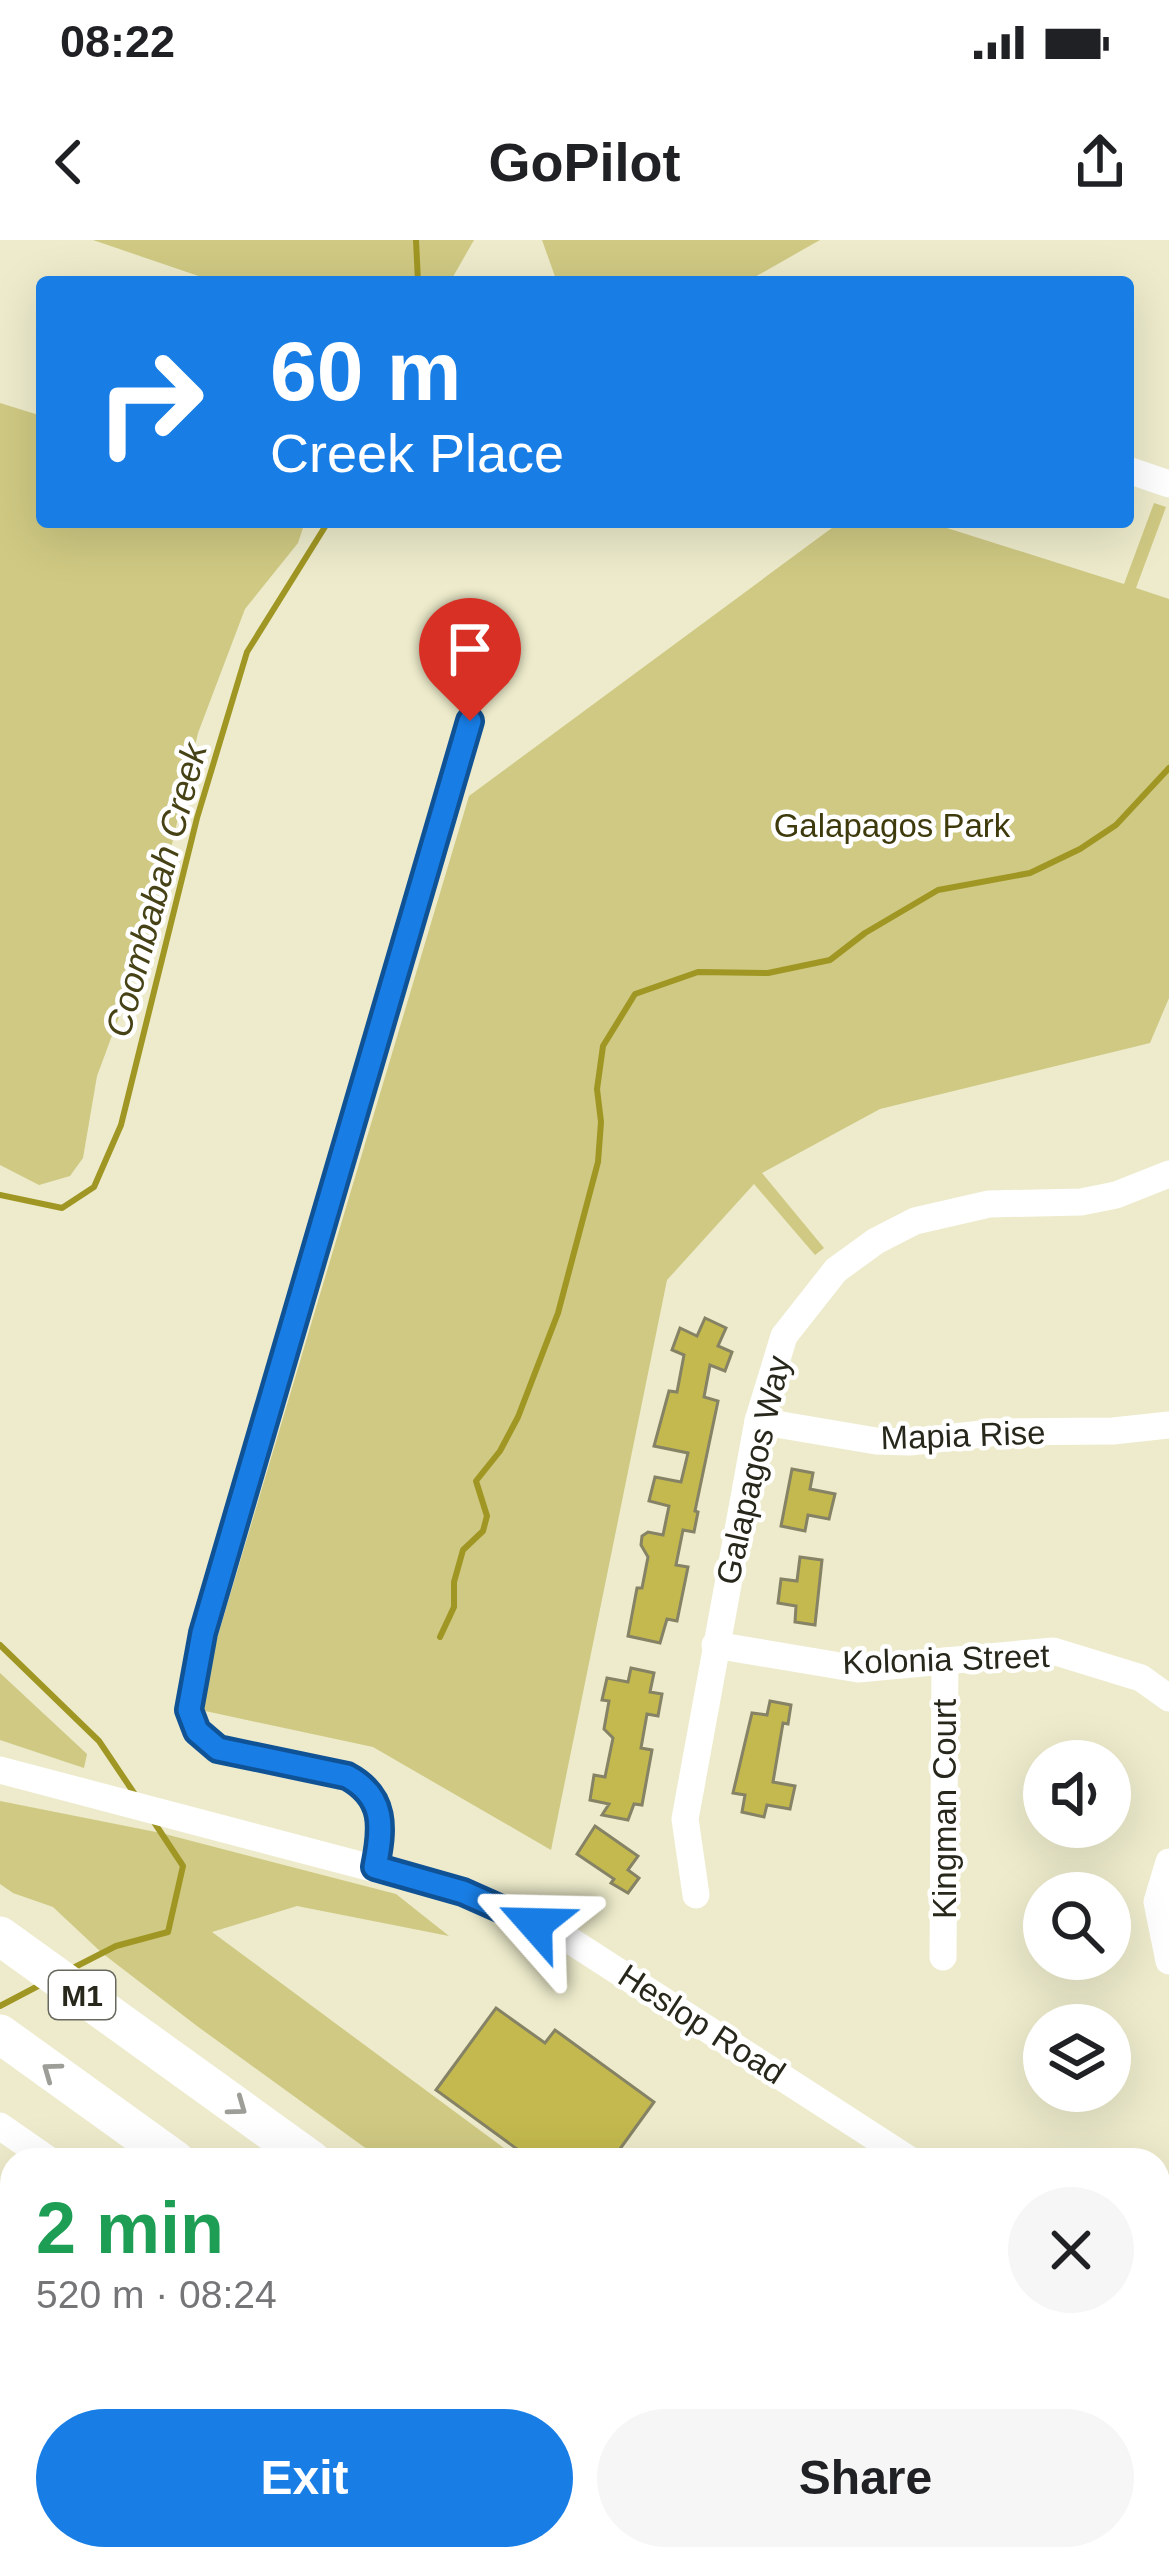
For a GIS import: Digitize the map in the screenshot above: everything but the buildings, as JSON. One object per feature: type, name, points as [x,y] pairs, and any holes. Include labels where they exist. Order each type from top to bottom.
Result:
[{"type":"highway","name":"M1","points":[[0,1936],[294,2148]]},
{"type":"highway","name":"M1","points":[[0,2034],[158,2148]]},
{"type":"street","points":[[1134,472],[1169,484]]},
{"type":"street","points":[[375,1867],[381,1813],[362,1784],[347,1776],[218,1749],[197,1731],[189,1710],[203,1633],[470,721]]},
{"type":"street","name":"Galapagos Way","points":[[697,1895],[685,1819],[758,1421],[784,1336],[836,1270],[876,1241],[916,1221],[988,1204],[1081,1202],[1116,1195],[1169,1174]]},
{"type":"street","name":"Mapia Rise","points":[[758,1421],[876,1441],[910,1442],[999,1432],[1113,1431],[1169,1425]]},
{"type":"street","name":"Kolonia Street","points":[[716,1645],[858,1669],[1053,1651],[1141,1678],[1169,1698]]},
{"type":"street","name":"Kingman Court","points":[[943,1958],[945,1661]]},
{"type":"street","name":"Heslop Road","points":[[1,1770],[463,1892],[572,1941],[891,2148]]},
{"type":"street","points":[[1169,1862],[1156,1903],[1169,1961]]},
{"type":"green space","points":[[93,240],[474,240],[453,276],[198,276]]},
{"type":"green space","points":[[542,240],[820,240],[757,276],[555,276]]},
{"type":"green space","points":[[0,403],[36,414],[36,528],[303,528],[298,543],[245,609],[198,733],[153,925],[97,1076],[83,1158],[70,1176],[39,1185],[0,1165]]},
{"type":"green space","name":"Galapagos Park","points":[[1154,503],[1166,507],[1136,588],[1169,599],[1169,998],[1150,1043],[880,1109],[762,1173],[824,1248],[815,1255],[754,1184],[667,1280],[551,1850],[373,1747],[196,1709],[469,796],[832,528],[947,528],[1124,584]]},
{"type":"green space","points":[[0,1673],[87,1754],[84,1768],[0,1740]]},
{"type":"green space","points":[[0,1801],[161,1833],[396,1894],[449,1936],[297,1906],[212,1932],[504,2148],[365,2148],[102,1953],[53,1907],[0,1884]]},
{"type":"waterway","name":"Coombabah Creek","points":[[416,240],[418,276]]},
{"type":"waterway","name":"Coombabah Creek","points":[[0,1195],[62,1208],[94,1187],[121,1125],[197,818],[247,652],[324,528]]},
{"type":"waterway","points":[[440,1637],[454,1607],[454,1582],[463,1550],[483,1531],[487,1516],[476,1481],[500,1451],[518,1417],[558,1313],[598,1162],[597,1089],[603,1046],[635,994],[698,972],[768,973],[830,960],[865,933],[938,890],[1030,873],[1080,849],[1116,825],[1169,768]]},
{"type":"waterway","name":"Coombabah Creek","points":[[0,1645],[99,1741],[134,1793]]},
{"type":"waterway","name":"Coombabah Creek","points":[[73,1968],[116,1946],[168,1932],[183,1866],[152,1819]]},
{"type":"waterway","name":"Coombabah Creek","points":[[0,2006],[40,1985]]},
{"type":"route","points":[[470,721],[203,1633],[189,1710],[197,1731],[218,1749],[347,1776],[362,1784],[381,1813],[375,1867],[463,1892],[535,1924]]}]
